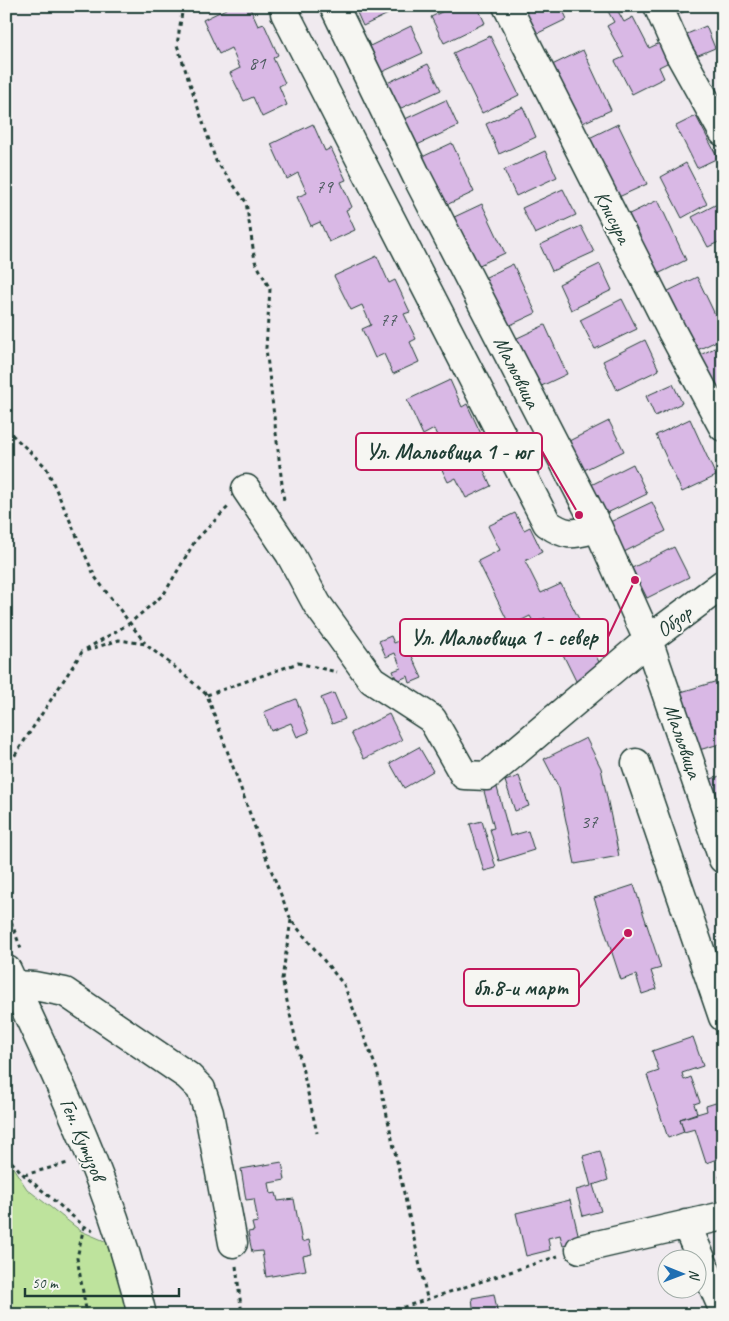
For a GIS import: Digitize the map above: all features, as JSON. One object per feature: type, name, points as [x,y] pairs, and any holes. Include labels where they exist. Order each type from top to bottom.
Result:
[{"type":"street","name":"Мальовица","points":[[334,6],[418,179],[598,528],[648,640],[723,859]]},
{"type":"street","name":"Клисура","points":[[507,6],[671,330],[723,427]]},
{"type":"street","points":[[658,6],[679,53],[723,132]]},
{"type":"street","points":[[285,12],[547,523],[560,532],[571,535],[598,528]]},
{"type":"street","points":[[246,489],[290,554],[317,604],[372,680]]},
{"type":"street","name":"Обзор","points":[[372,680],[432,719],[464,775],[487,776],[648,640],[723,584]]},
{"type":"street","points":[[636,763],[723,1017]]},
{"type":"street","points":[[18,980],[65,992],[188,1076],[201,1089],[209,1113],[233,1243]]},
{"type":"street","name":"Ген. Кутузов","points":[[18,980],[93,1157],[123,1240],[142,1315]]},
{"type":"street","points":[[580,1249],[723,1216]]},
{"type":"street","points":[[686,1224],[723,1309]]},
{"type":"path","points":[[42,6],[49,6]]},
{"type":"path","points":[[183,6],[177,45],[216,162],[246,202],[255,261],[270,290],[266,348],[284,505]]},
{"type":"path","points":[[6,429],[46,467],[95,577],[145,644],[207,695],[262,847],[291,920],[344,985],[377,1070],[427,1298]]},
{"type":"path","points":[[6,769],[82,652],[130,623],[164,594],[195,541],[246,489]]},
{"type":"path","points":[[82,652],[119,640],[145,644]]},
{"type":"path","points":[[207,695],[298,662],[372,680]]},
{"type":"path","points":[[6,907],[18,980]]},
{"type":"path","points":[[291,920],[282,979],[317,1133]]},
{"type":"path","points":[[6,1156],[24,1175],[84,1226],[95,1232],[123,1240]]},
{"type":"path","points":[[24,1175],[93,1157]]},
{"type":"path","points":[[84,1226],[78,1258],[87,1315]]},
{"type":"path","points":[[233,1243],[242,1315]]},
{"type":"path","points":[[380,1315],[580,1249]]},
{"type":"green space","points":[[6,1157],[27,1189],[81,1231],[107,1242],[142,1315],[6,1315]]},
{"type":"building","points":[[232,6],[249,6],[258,26],[264,24],[278,55],[273,58],[285,83],[279,86],[287,105],[262,117],[253,97],[244,101],[230,73],[240,68],[231,48],[219,54],[203,20]]},
{"type":"building","points":[[354,6],[384,6],[388,14],[363,26]]},
{"type":"building","points":[[454,6],[477,6],[485,23],[444,43],[431,17]]},
{"type":"building","points":[[515,6],[561,6],[567,19],[530,37]]},
{"type":"building","points":[[605,6],[615,6],[624,22],[633,17],[649,48],[662,42],[671,61],[659,67],[664,78],[632,94],[615,61],[624,57],[607,26],[614,22]]},
{"type":"building","points":[[673,6],[696,6],[677,15]]},
{"type":"building","points":[[411,26],[423,53],[382,72],[370,46]]},
{"type":"building","points":[[706,26],[715,48],[696,56],[687,34]]},
{"type":"building","points":[[490,36],[519,95],[482,113],[453,53]]},
{"type":"building","points":[[583,50],[611,110],[574,127],[546,68]]},
{"type":"building","points":[[428,64],[441,90],[399,109],[387,83]]},
{"type":"building","points":[[446,100],[458,126],[417,145],[405,119]]},
{"type":"building","points":[[523,107],[536,137],[499,154],[486,124]]},
{"type":"building","points":[[696,116],[718,158],[697,168],[676,126]]},
{"type":"building","points":[[313,124],[325,151],[331,148],[346,180],[341,182],[352,207],[346,210],[355,230],[329,242],[320,222],[311,226],[297,197],[307,193],[298,173],[287,179],[271,144]]},
{"type":"building","points":[[618,124],[647,184],[610,201],[581,142]]},
{"type":"building","points":[[452,143],[474,192],[442,207],[420,158]]},
{"type":"building","points":[[545,151],[557,177],[516,196],[504,170]]},
{"type":"building","points":[[686,163],[707,204],[682,218],[661,177]]},
{"type":"building","points":[[563,189],[576,215],[535,234],[522,208]]},
{"type":"building","points":[[658,200],[686,260],[650,278],[621,218]]},
{"type":"building","points":[[723,201],[723,240],[708,247],[692,217]]},
{"type":"building","points":[[482,204],[505,253],[473,268],[450,219]]},
{"type":"building","points":[[581,226],[594,252],[552,271],[540,245]]},
{"type":"building","points":[[377,256],[389,283],[395,280],[410,312],[404,314],[416,339],[410,342],[419,362],[393,374],[384,354],[375,358],[362,329],[371,325],[362,305],[351,310],[334,276]]},
{"type":"building","points":[[513,264],[536,313],[504,328],[482,279]]},
{"type":"building","points":[[600,264],[612,290],[571,310],[559,284]]},
{"type":"building","points":[[697,277],[723,331],[723,338],[689,354],[660,295]]},
{"type":"building","points":[[622,299],[637,329],[595,349],[580,320]]},
{"type":"building","points":[[545,325],[567,374],[535,389],[513,340]]},
{"type":"building","points":[[645,340],[659,370],[617,390],[603,361]]},
{"type":"building","points":[[723,344],[723,385],[712,390],[696,357]]},
{"type":"building","points":[[450,380],[462,407],[467,404],[482,436],[477,438],[488,463],[482,466],[491,486],[466,498],[456,478],[448,482],[434,453],[443,449],[434,429],[423,435],[407,400]]},
{"type":"building","points":[[673,384],[682,403],[655,416],[646,396]]},
{"type":"building","points":[[690,419],[716,476],[682,492],[656,435]]},
{"type":"building","points":[[609,421],[624,451],[582,471],[567,442]]},
{"type":"building","points":[[633,464],[647,494],[605,514],[591,485]]},
{"type":"building","points":[[652,502],[666,531],[624,552],[610,522]]},
{"type":"building","points":[[515,513],[524,530],[530,527],[542,552],[525,561],[541,593],[561,584],[580,621],[570,627],[573,634],[594,623],[607,648],[595,654],[603,670],[577,683],[545,618],[534,623],[530,616],[510,626],[478,561],[500,550],[488,526]]},
{"type":"building","points":[[674,547],[689,577],[647,598],[632,568]]},
{"type":"building","points":[[391,636],[394,643],[404,639],[422,678],[410,683],[408,676],[397,681],[393,671],[401,668],[395,653],[386,657],[379,641]]},
{"type":"building","points":[[721,680],[723,686],[723,743],[699,750],[681,692]]},
{"type":"building","points":[[334,693],[345,719],[332,724],[321,698]]},
{"type":"building","points":[[296,699],[309,732],[297,737],[291,723],[271,731],[264,712]]},
{"type":"building","points":[[389,714],[402,740],[364,759],[351,733]]},
{"type":"building","points":[[586,738],[601,768],[619,856],[575,864],[559,788],[544,759]]},
{"type":"building","points":[[419,747],[433,771],[404,788],[390,763]]},
{"type":"building","points":[[723,775],[723,816],[711,779]]},
{"type":"building","points":[[519,776],[529,806],[515,811],[505,781]]},
{"type":"building","points":[[495,780],[510,836],[528,831],[534,850],[499,861],[490,829],[494,828],[482,784]]},
{"type":"building","points":[[482,821],[496,868],[484,871],[470,824]]},
{"type":"building","points":[[634,885],[661,968],[651,971],[657,989],[642,994],[636,975],[621,980],[594,898]]},
{"type":"building","points":[[693,1037],[703,1066],[682,1073],[684,1080],[691,1077],[700,1102],[694,1104],[697,1113],[680,1119],[684,1132],[668,1138],[647,1075],[659,1071],[652,1051]]},
{"type":"building","points":[[722,1101],[723,1165],[720,1158],[706,1163],[695,1129],[684,1132],[680,1119],[707,1111],[706,1106]]},
{"type":"building","points":[[600,1151],[608,1180],[593,1185],[601,1211],[583,1216],[576,1190],[591,1186],[583,1156]]},
{"type":"building","points":[[282,1162],[285,1180],[269,1183],[271,1194],[276,1193],[278,1201],[294,1199],[302,1242],[309,1240],[312,1254],[303,1256],[306,1270],[266,1277],[262,1251],[252,1252],[248,1232],[254,1231],[252,1223],[258,1222],[254,1199],[246,1200],[241,1169]]},
{"type":"building","points":[[723,1175],[723,1189],[719,1176]]},
{"type":"building","points":[[570,1200],[580,1242],[563,1246],[560,1235],[548,1238],[550,1250],[526,1256],[516,1213]]},
{"type":"building","points":[[494,1294],[498,1315],[474,1315],[472,1298]]},
{"type":"place","name":"Ул. Мальовица 1 - юг","points":[[579,515]]},
{"type":"place","name":"Ул. Мальовица 1 - север","points":[[635,580]]},
{"type":"place","name":"бл.8-и март","points":[[628,933]]}]
